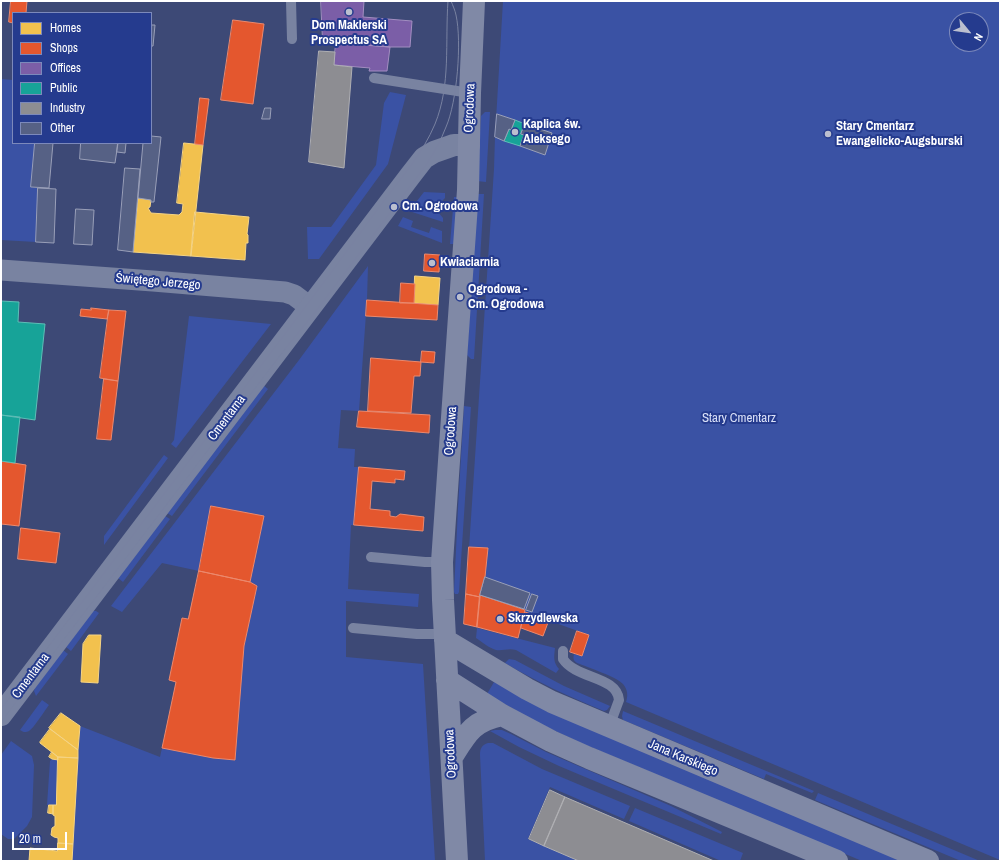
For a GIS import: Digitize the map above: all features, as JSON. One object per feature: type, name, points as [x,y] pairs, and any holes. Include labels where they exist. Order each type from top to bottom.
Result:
[{"type":"main road","name":"Ogrodowa","points":[[457,861],[442,562],[468,190],[474,1]]},
{"type":"main road","name":"Jana Karskiego","points":[[445,637],[527,690],[552,702],[928,861]]},
{"type":"main road","points":[[448,680],[502,715],[551,741],[837,861]]},
{"type":"main road","points":[[452,757],[467,733],[475,725],[491,717],[502,715]]},
{"type":"street","name":"Cmentarna","points":[[1,715],[424,158],[434,152],[454,145],[469,145]]},
{"type":"street","name":"Świętego Jerzego","points":[[1,270],[285,292],[294,295],[310,307]]},
{"type":"lane","points":[[291,1],[292,39]]},
{"type":"lane","points":[[374,78],[470,93]]},
{"type":"lane","points":[[371,557],[442,562]]},
{"type":"lane","points":[[353,628],[445,637]]},
{"type":"lane","points":[[563,651],[563,659],[567,665],[606,682],[613,686],[616,690],[620,700],[609,727]]},
{"type":"green space","name":"Stary Cmentarz","points":[[503,1],[1000,1],[1000,860],[626,702],[627,691],[625,686],[620,681],[577,663],[574,660],[574,654],[582,656],[589,635],[525,612],[524,609],[480,595],[466,594],[494,169]]},
{"type":"green space","points":[[1,79],[12,80],[12,144],[35,144],[31,187],[38,188],[36,242],[1,240]]},
{"type":"green space","points":[[390,92],[406,95],[388,164],[319,259],[308,259],[307,227],[331,227],[376,165],[384,103]]},
{"type":"green space","points":[[485,112],[490,112],[486,182],[477,181],[481,116]]},
{"type":"green space","points":[[424,192],[445,193],[445,198],[439,204],[438,212],[443,218],[443,222],[409,211]]},
{"type":"green space","points":[[477,194],[484,194],[474,359],[471,359],[467,355]]},
{"type":"green space","points":[[454,197],[458,197],[456,244],[450,244]]},
{"type":"green space","points":[[403,217],[413,221],[411,227],[429,233],[431,227],[442,231],[442,243],[398,226]]},
{"type":"green space","points":[[368,266],[359,411],[341,410],[338,448],[355,449],[354,467],[359,467],[354,525],[351,525],[348,589],[419,594],[418,607],[346,601],[346,657],[423,664],[435,861],[72,861],[80,726],[160,757],[162,748],[213,758],[235,760],[244,646],[257,586],[250,582],[264,516],[212,506],[199,571],[162,563],[122,612],[111,606],[299,360]]},
{"type":"green space","points":[[189,316],[271,324],[176,448],[171,444],[174,440]]},
{"type":"green space","points":[[263,385],[268,389],[172,516],[167,513]]},
{"type":"green space","points":[[464,406],[471,407],[459,592],[458,594],[455,594],[458,508]]},
{"type":"green space","points":[[164,455],[168,458],[104,545],[104,536]]},
{"type":"green space","points":[[165,516],[170,519],[123,582],[118,578]]},
{"type":"green space","points":[[93,611],[99,613],[71,651],[66,647]]},
{"type":"green space","points":[[477,628],[555,648],[554,659],[559,669],[556,673],[516,650],[496,650],[491,648],[476,638]]},
{"type":"green space","points":[[63,650],[68,654],[36,696],[34,691],[35,688]]},
{"type":"green space","points":[[509,659],[515,660],[564,686],[610,706],[604,711],[566,695],[529,677],[505,663]]},
{"type":"green space","points":[[494,682],[903,861],[862,861],[583,744],[538,723],[487,694]]},
{"type":"green space","points":[[42,700],[49,705],[36,723],[29,731],[24,732],[20,730]]},
{"type":"green space","points":[[623,711],[814,791],[812,793],[766,774],[764,779],[623,720]]},
{"type":"green space","points":[[502,730],[511,734],[546,752],[671,806],[722,832],[721,834],[559,766],[490,731]]},
{"type":"green space","points":[[11,741],[32,756],[34,765],[32,817],[27,826],[14,839],[8,839],[1,834],[1,755]]},
{"type":"green space","points":[[488,743],[493,743],[542,769],[630,806],[624,819],[550,787],[528,839],[579,861],[485,861],[480,750]]},
{"type":"green space","points":[[52,759],[58,760],[56,805],[47,805],[50,761]]},
{"type":"green space","points":[[818,793],[980,861],[961,861],[815,800]]},
{"type":"green space","points":[[635,808],[743,853],[740,861],[721,861],[629,821]]},
{"type":"building: Homes","points":[[184,143],[203,145],[191,256],[133,252],[138,198],[151,200],[150,207],[148,208],[151,213],[179,215],[182,212],[183,204],[177,203]]},
{"type":"building: Homes","points":[[195,212],[249,217],[247,234],[248,243],[246,243],[245,260],[191,256]]},
{"type":"building: Homes","points":[[415,276],[440,278],[438,305],[414,303]]},
{"type":"building: Homes","points":[[89,635],[101,635],[98,683],[81,682],[83,644]]},
{"type":"building: Homes","points":[[61,713],[80,726],[78,750],[49,728]]},
{"type":"building: Homes","points":[[50,729],[78,750],[78,758],[58,757],[40,743]]},
{"type":"building: Homes","points":[[52,752],[58,757],[58,760],[49,757]]},
{"type":"building: Homes","points":[[58,757],[78,758],[73,844],[58,843],[58,838],[51,835],[52,828],[55,826],[53,805],[56,805]]},
{"type":"building: Homes","points":[[49,805],[53,805],[53,814],[48,813]]},
{"type":"building: Homes","points":[[58,843],[73,844],[72,861],[29,861],[30,848],[57,851]]},
{"type":"building: Shops","points":[[11,1],[27,1],[26,12],[12,12],[12,23],[9,22]]},
{"type":"building: Shops","points":[[233,20],[264,24],[253,104],[221,100]]},
{"type":"building: Shops","points":[[200,98],[209,99],[203,145],[195,144]]},
{"type":"building: Shops","name":"Kwiaciarnia","points":[[425,254],[440,255],[439,272],[424,271]]},
{"type":"building: Shops","points":[[401,283],[415,284],[414,303],[400,303]]},
{"type":"building: Shops","points":[[367,300],[438,305],[437,320],[366,316]]},
{"type":"building: Shops","points":[[91,308],[109,310],[107,319],[80,316],[81,309],[91,310]]},
{"type":"building: Shops","points":[[109,310],[126,311],[118,381],[100,378]]},
{"type":"building: Shops","points":[[422,351],[435,352],[434,363],[421,362]]},
{"type":"building: Shops","points":[[371,358],[421,362],[420,376],[414,376],[411,413],[368,411]]},
{"type":"building: Shops","points":[[104,379],[118,381],[111,440],[97,439]]},
{"type":"building: Shops","points":[[359,411],[430,415],[429,433],[357,427]]},
{"type":"building: Shops","points":[[1,461],[26,465],[19,526],[1,524]]},
{"type":"building: Shops","points":[[359,467],[405,471],[404,480],[395,479],[395,483],[372,481],[370,509],[390,511],[390,516],[396,517],[400,514],[424,517],[423,531],[354,525]]},
{"type":"building: Shops","points":[[211,506],[264,516],[250,582],[199,571]]},
{"type":"building: Shops","points":[[21,528],[60,533],[56,563],[18,559]]},
{"type":"building: Shops","points":[[469,547],[488,548],[485,577],[480,597],[466,594]]},
{"type":"building: Shops","points":[[199,571],[250,582],[257,586],[244,646],[235,760],[213,758],[162,748],[176,682],[169,680],[182,618],[188,619]]},
{"type":"building: Shops","points":[[466,594],[480,597],[477,627],[464,624]]},
{"type":"building: Shops","name":"Skrzydlewska","points":[[480,595],[525,610],[518,638],[477,627]]},
{"type":"building: Shops","points":[[525,612],[549,620],[543,636],[521,628]]},
{"type":"building: Shops","points":[[577,631],[589,635],[582,656],[570,652]]},
{"type":"building: Offices","points":[[321,1],[364,1],[363,17],[412,21],[410,47],[390,47],[323,41]]},
{"type":"building: Offices","points":[[336,43],[390,47],[387,71],[369,71],[370,68],[334,65]]},
{"type":"building: Public","name":"Kaplica św. Aleksego","points":[[515,120],[525,124],[521,134],[524,135],[520,146],[504,141]]},
{"type":"building: Public","points":[[1,301],[19,302],[18,322],[45,324],[35,420],[1,415]]},
{"type":"building: Public","points":[[1,415],[20,417],[15,463],[1,461]]},
{"type":"building: Industry","points":[[319,51],[335,52],[334,65],[352,67],[344,168],[309,162]]},
{"type":"building: Industry","points":[[550,790],[565,797],[544,846],[529,839]]},
{"type":"building: Industry","points":[[565,797],[714,861],[579,861],[544,846]]},
{"type":"building: Other","points":[[152,25],[155,25],[153,46]]},
{"type":"building: Other","points":[[265,108],[271,108],[270,119],[262,119]]},
{"type":"building: Other","points":[[497,114],[515,120],[504,141],[495,137]]},
{"type":"building: Other","points":[[525,124],[552,133],[545,155],[520,146],[524,135],[521,134]]},
{"type":"building: Other","points":[[152,136],[161,137],[154,202],[151,202],[151,200],[138,198],[143,144],[152,144]]},
{"type":"building: Other","points":[[35,144],[53,144],[49,188],[31,187]]},
{"type":"building: Other","points":[[81,144],[118,144],[115,163],[80,159]]},
{"type":"building: Other","points":[[118,144],[126,144],[125,153],[117,152]]},
{"type":"building: Other","points":[[125,168],[140,169],[133,252],[118,250]]},
{"type":"building: Other","points":[[38,188],[56,189],[54,243],[36,242]]},
{"type":"building: Other","points":[[76,209],[94,210],[92,245],[74,244]]},
{"type":"building: Other","points":[[485,577],[530,593],[524,609],[480,595]]},
{"type":"building: Other","points":[[532,594],[538,596],[532,612],[526,610]]},
{"type":"tram line","points":[[1,709],[271,353],[418,155],[435,124],[443,94],[446,63],[448,1]]},
{"type":"tram line","points":[[1,722],[426,165],[440,142],[446,127],[456,88],[459,40],[455,10],[451,1]]},
{"type":"place","name":"Dom Maklerski Prospectus SA","points":[[349,12]]},
{"type":"place","name":"Kaplica św. Aleksego","points":[[515,132]]},
{"type":"place","name":"Stary Cmentarz Ewangelicko-Augsburski","points":[[828,134]]},
{"type":"place","name":"Cm. Ogrodowa","points":[[394,207]]},
{"type":"place","name":"Kwiaciarnia","points":[[432,263]]},
{"type":"place","name":"Ogrodowa - Cm. Ogrodowa","points":[[460,297]]},
{"type":"place","name":"Skrzydlewska","points":[[500,619]]}]
